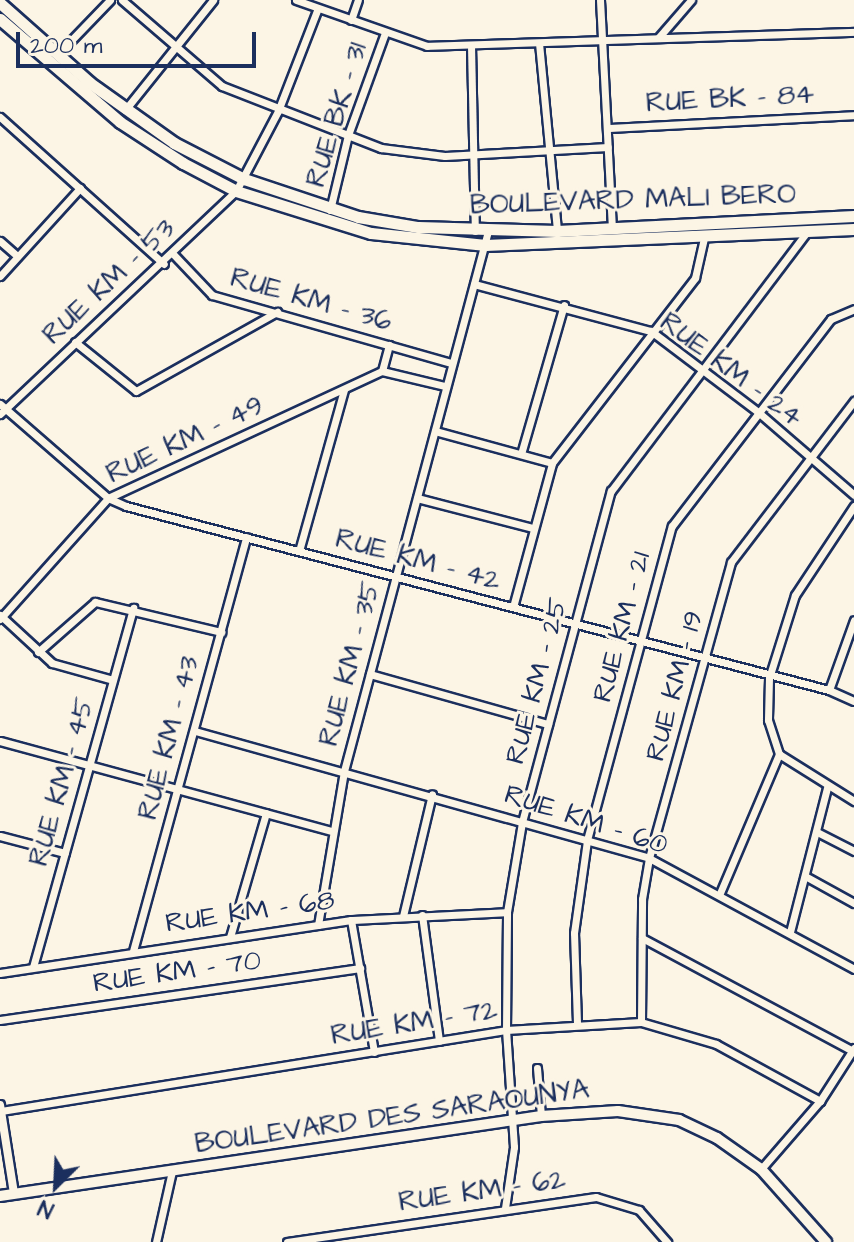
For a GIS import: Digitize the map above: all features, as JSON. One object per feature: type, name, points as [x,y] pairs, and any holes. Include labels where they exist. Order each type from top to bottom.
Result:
[{"type":"main road","name":"BOULEVARD MALI BERO","points":[[0,1],[125,110],[174,143],[244,179],[330,210],[394,225],[481,231],[704,238],[742,228]]},
{"type":"main road","name":"BOULEVARD MALI BERO","points":[[0,19],[120,122],[236,191],[371,233],[485,245],[764,227],[854,216]]},
{"type":"main road","name":"BOULEVARD MALI BERO","points":[[764,227],[807,232],[854,229]]},
{"type":"main road","name":"BOULEVARD DES SARAOUNYA","points":[[0,1196],[541,1116],[618,1111],[679,1120],[717,1138],[761,1169],[826,1242]]},
{"type":"street","points":[[58,54],[110,0]]},
{"type":"street","points":[[122,0],[222,86],[278,111],[406,154],[608,147]]},
{"type":"street","points":[[125,110],[213,0]]},
{"type":"street","points":[[296,0],[427,46],[854,32]]},
{"type":"street","points":[[351,20],[358,0]]},
{"type":"street","points":[[600,0],[612,236]]},
{"type":"street","points":[[659,37],[691,0]]},
{"type":"street","name":"RUE KM - 53","points":[[2,409],[174,255],[236,191],[278,111],[318,8]]},
{"type":"street","name":"RUE BK - 31","points":[[330,210],[348,135],[385,33]]},
{"type":"street","points":[[539,43],[557,231]]},
{"type":"street","name":"RUE KM - 35","points":[[318,925],[331,831],[344,771],[485,245],[473,154],[471,45]]},
{"type":"street","name":"RUE BK - 84","points":[[608,128],[854,115]]},
{"type":"street","points":[[0,117],[164,264]]},
{"type":"street","points":[[0,276],[80,188]]},
{"type":"street","name":"RUE KM - 25","points":[[505,1208],[513,1121],[506,1030],[507,912],[522,822],[613,485],[807,232]]},
{"type":"street","points":[[513,607],[552,463],[697,275],[704,238]]},
{"type":"street","points":[[0,241],[17,256]]},
{"type":"street","name":"RUE KM - 36","points":[[174,255],[212,295],[451,363]]},
{"type":"street","name":"RUE KM - 24","points":[[474,284],[564,305],[651,331],[758,412],[854,495]]},
{"type":"street","points":[[521,454],[564,305]]},
{"type":"street","name":"RUE KM - 21","points":[[577,1023],[574,933],[587,840],[674,522],[831,319],[854,309]]},
{"type":"street","points":[[75,342],[136,391],[277,312]]},
{"type":"street","points":[[389,345],[382,371],[445,386]]},
{"type":"street","name":"RUE KM - 49","points":[[1,617],[108,498],[382,371]]},
{"type":"street","points":[[299,551],[344,390]]},
{"type":"street","name":"RUE KM - 19","points":[[641,1022],[642,938],[649,858],[736,552],[854,401]]},
{"type":"street","name":"RUE KM - 42","points":[[2,409],[108,498],[513,607],[640,645],[829,690],[854,701]]},
{"type":"street","points":[[435,431],[552,463]]},
{"type":"street","points":[[417,498],[533,528]]},
{"type":"street","points":[[854,506],[795,595],[769,678],[768,720],[779,754],[827,788],[854,801]]},
{"type":"street","name":"RUE KM - 43","points":[[133,951],[246,537]]},
{"type":"street","points":[[38,652],[95,602],[133,608],[221,632]]},
{"type":"street","name":"RUE KM - 45","points":[[33,967],[133,608]]},
{"type":"street","points":[[1,617],[38,652],[61,666],[113,680]]},
{"type":"street","points":[[829,690],[854,620]]},
{"type":"street","points":[[370,674],[548,724]]},
{"type":"street","name":"RUE KM - 60","points":[[195,731],[432,794],[649,858],[720,893],[854,969]]},
{"type":"street","points":[[0,741],[331,831]]},
{"type":"street","points":[[720,893],[779,754]]},
{"type":"street","points":[[790,932],[827,788]]},
{"type":"street","points":[[403,916],[432,794]]},
{"type":"street","points":[[230,937],[266,813]]},
{"type":"street","points":[[817,832],[854,851]]},
{"type":"street","points":[[0,836],[65,853]]},
{"type":"street","points":[[805,876],[854,903]]},
{"type":"street","name":"RUE KM - 68","points":[[0,973],[351,920],[507,912]]},
{"type":"street","points":[[422,915],[439,1041]]},
{"type":"street","points":[[351,920],[374,1052]]},
{"type":"street","points":[[642,938],[853,1050],[820,1101],[761,1169]]},
{"type":"street","name":"RUE KM - 70","points":[[0,1020],[360,968]]},
{"type":"street","name":"RUE KM - 72","points":[[1,1113],[506,1030],[577,1023],[641,1022],[716,1044],[820,1101]]},
{"type":"street","points":[[537,1068],[541,1116]]},
{"type":"street","points":[[1,1113],[14,1193]]},
{"type":"street","points":[[156,1242],[172,1171]]},
{"type":"street","name":"RUE KM - 62","points":[[287,1242],[505,1208],[610,1198],[639,1210],[667,1242]]}]
